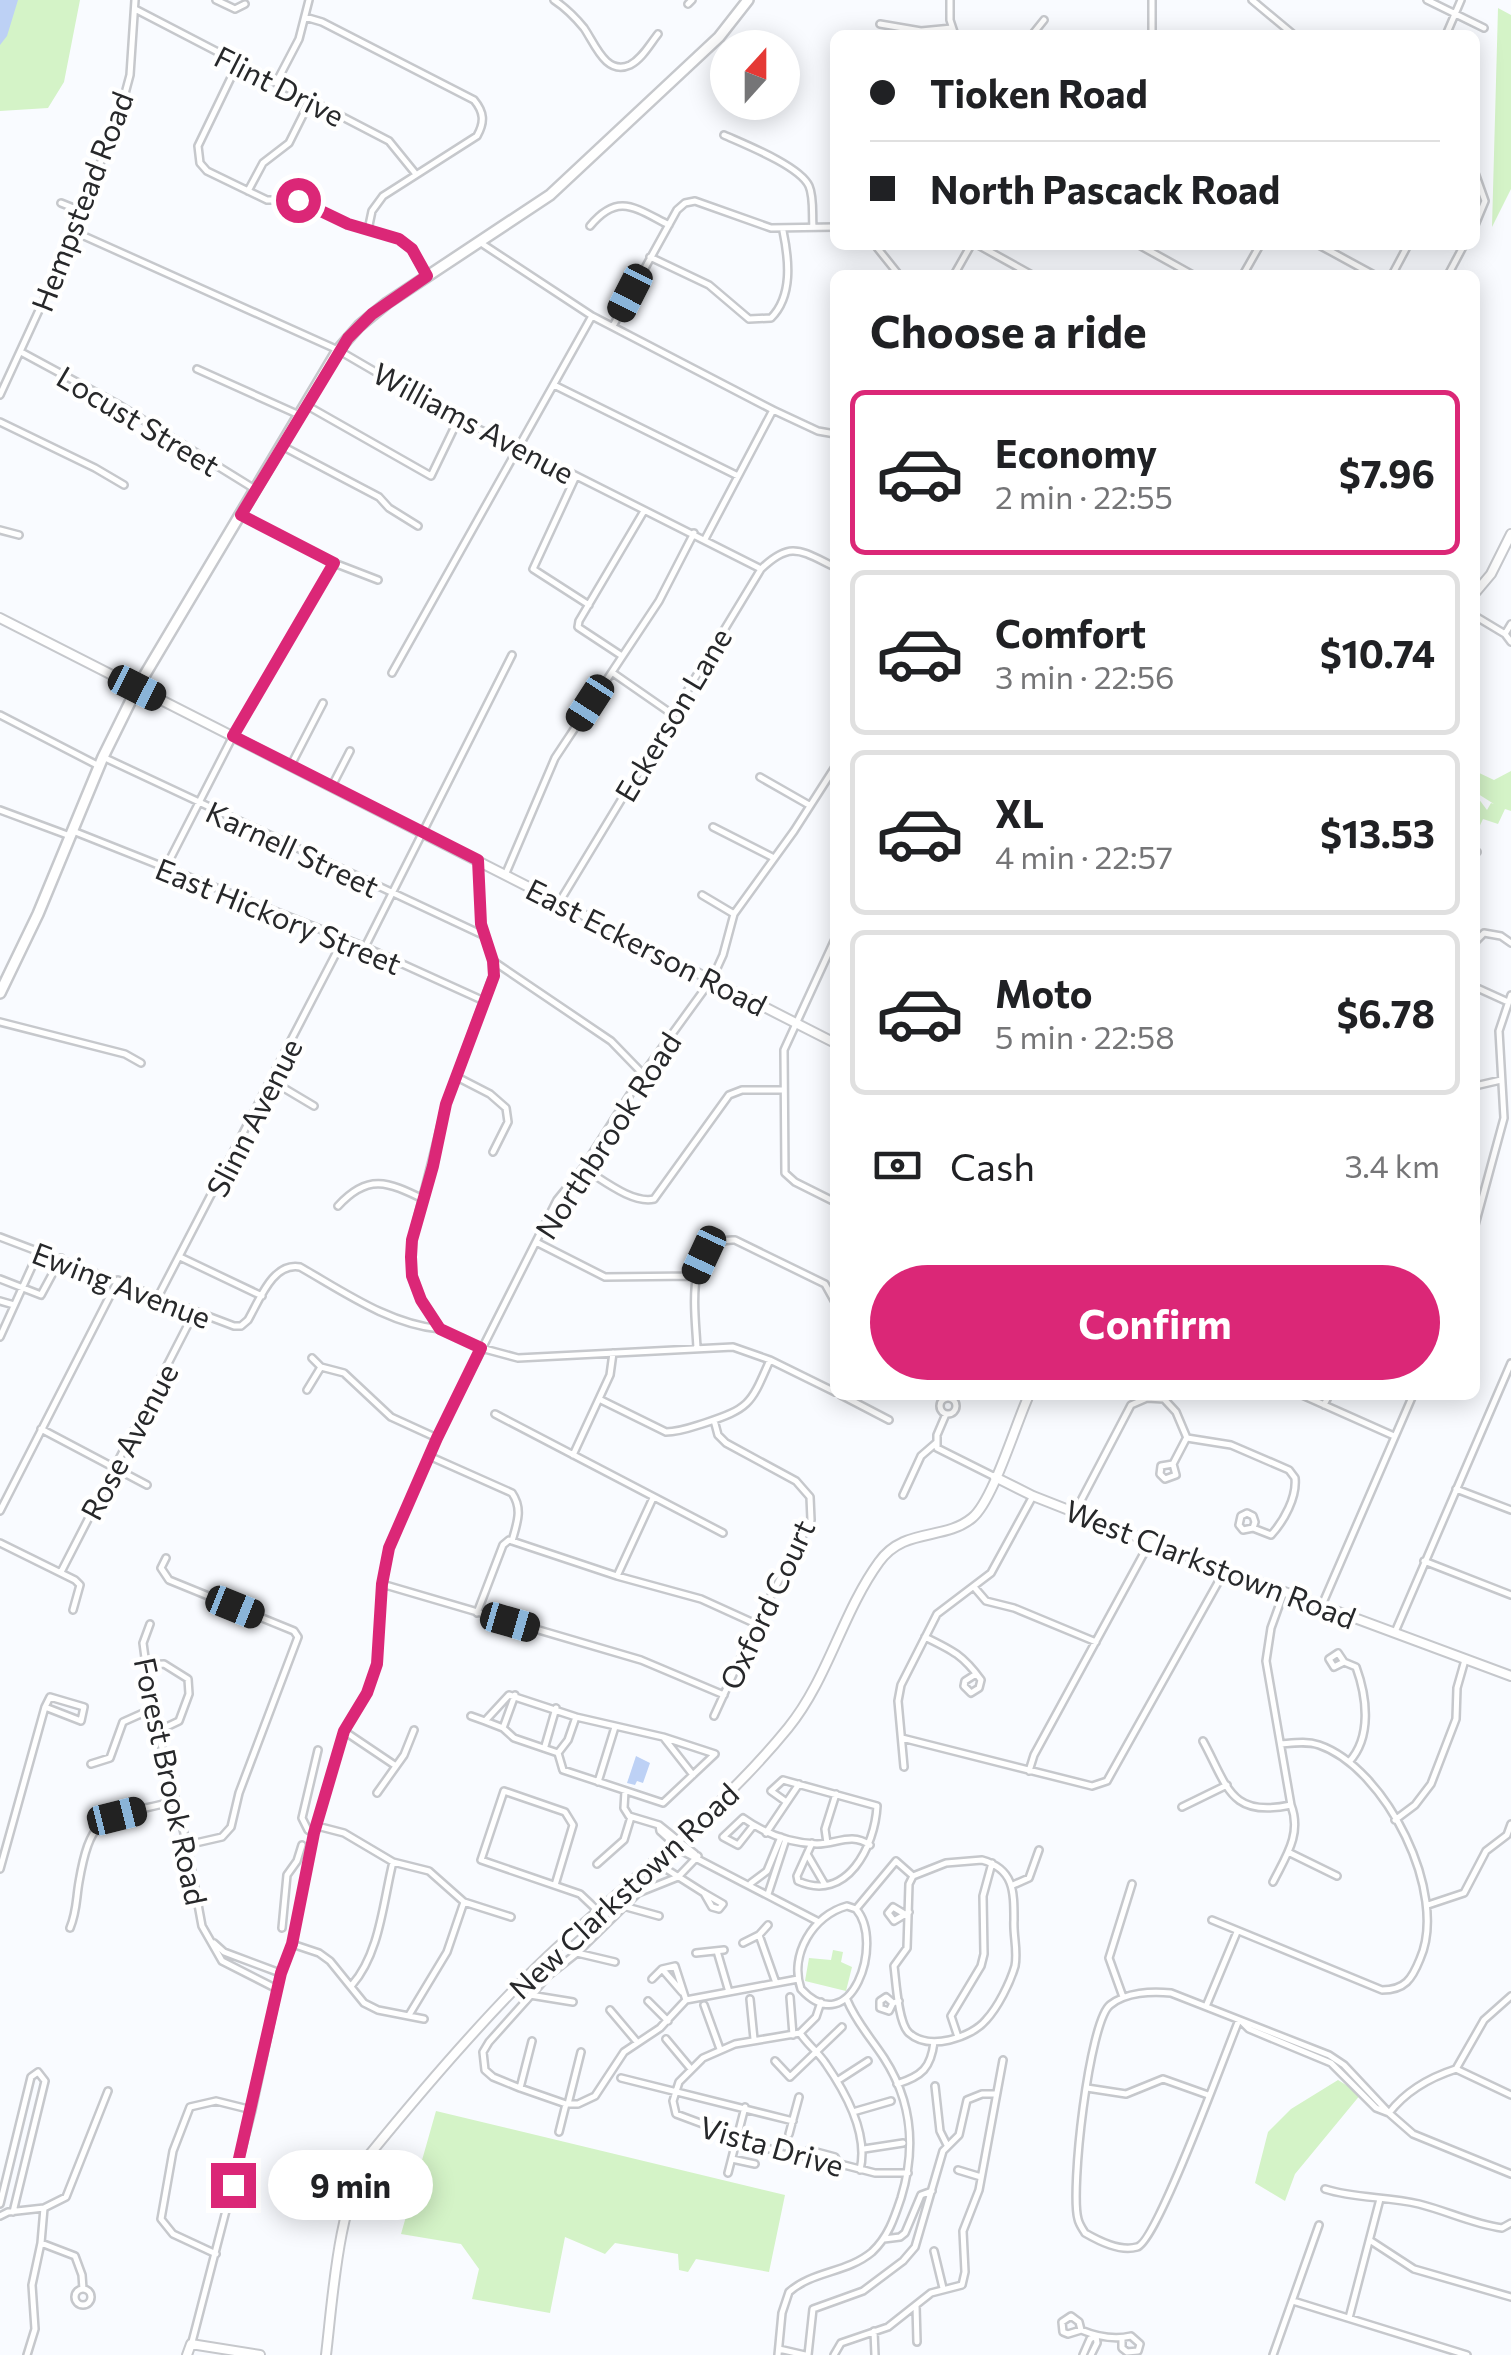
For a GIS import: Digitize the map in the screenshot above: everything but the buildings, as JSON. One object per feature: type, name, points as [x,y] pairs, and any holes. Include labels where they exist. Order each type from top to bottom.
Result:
[{"type":"main road","points":[[0,993],[137,688],[338,350],[372,314],[558,188],[720,37],[748,0]]},
{"type":"street","name":"Hempstead Road","points":[[0,395],[75,232],[130,75],[135,0]]},
{"type":"street","points":[[216,0],[235,9],[245,4]]},
{"type":"street","points":[[276,83],[299,39],[309,0]]},
{"type":"street","points":[[554,0],[569,11],[602,57],[616,67],[636,61],[658,34]]},
{"type":"street","points":[[950,0],[953,30]]},
{"type":"street","points":[[1152,0],[1152,30]]},
{"type":"street","points":[[1252,0],[1288,30]]},
{"type":"street","points":[[1426,0],[1484,28]]},
{"type":"street","points":[[1448,30],[1461,0]]},
{"type":"street","name":"Flint Drive","points":[[135,10],[389,141],[415,173]]},
{"type":"street","points":[[305,17],[322,22],[474,100],[481,108],[483,121],[477,136],[383,196],[372,211],[368,230]]},
{"type":"street","points":[[1036,30],[1044,20]]},
{"type":"street","points":[[880,24],[907,30]]},
{"type":"street","points":[[1475,30],[1477,25]]},
{"type":"street","points":[[238,63],[197,154],[207,171],[266,200],[298,200],[399,239],[412,249],[427,276]]},
{"type":"street","points":[[248,192],[264,163],[289,143],[310,101]]},
{"type":"street","points":[[724,135],[801,177],[809,186],[812,228]]},
{"type":"street","points":[[613,326],[676,210],[685,203],[695,201],[750,223],[783,230],[830,227]]},
{"type":"street","points":[[62,204],[82,212]]},
{"type":"street","points":[[590,226],[614,204],[630,206],[668,225]]},
{"type":"street","points":[[650,258],[709,285],[748,319],[771,318],[781,308],[788,272],[783,230]]},
{"type":"street","name":"Williams Avenue","points":[[75,232],[338,350],[458,420],[705,538],[760,569]]},
{"type":"street","points":[[480,243],[592,316],[773,410],[830,433]]},
{"type":"street","points":[[984,250],[1022,270]]},
{"type":"street","points":[[1148,250],[1184,270]]},
{"type":"street","points":[[1328,250],[1365,270]]},
{"type":"street","points":[[392,673],[592,316]]},
{"type":"street","name":"Locust Street","points":[[21,352],[119,405],[256,490]]},
{"type":"street","points":[[197,369],[300,416]]},
{"type":"street","points":[[554,385],[738,476]]},
{"type":"street","points":[[306,406],[431,476],[458,420]]},
{"type":"street","points":[[705,538],[773,410]]},
{"type":"street","points":[[0,422],[124,485]]},
{"type":"street","points":[[282,446],[379,497],[418,526]]},
{"type":"street","points":[[576,476],[533,564],[589,605]]},
{"type":"street","points":[[623,656],[578,628],[579,621],[644,510]]},
{"type":"street","points":[[241,515],[334,563],[378,580]]},
{"type":"street","points":[[0,530],[19,535]]},
{"type":"street","points":[[506,873],[555,758],[659,601],[694,533]]},
{"type":"street","points":[[1480,587],[1511,534]]},
{"type":"street","points":[[760,569],[778,552],[790,549],[830,565]]},
{"type":"street","points":[[165,869],[233,736],[334,563]]},
{"type":"street","name":"Eckerson Lane","points":[[560,900],[760,569]]},
{"type":"street","name":"East Eckerson Road","points":[[0,618],[830,1040]]},
{"type":"street","points":[[1480,619],[1511,642]]},
{"type":"street","points":[[1505,634],[1511,624]]},
{"type":"street","points":[[366,947],[512,655]]},
{"type":"street","points":[[612,674],[672,714]]},
{"type":"street","points":[[291,765],[322,703]]},
{"type":"street","name":"Karnell Street","points":[[0,716],[484,936]]},
{"type":"street","points":[[332,786],[350,751]]},
{"type":"street","name":"Northbrook Road","points":[[315,1830],[344,1731],[367,1693],[377,1664],[382,1584],[389,1548],[437,1438],[557,1200],[712,979],[734,914],[830,775]]},
{"type":"street","points":[[760,778],[811,806]]},
{"type":"street","name":"East Hickory Street","points":[[0,810],[344,938],[484,1001]]},
{"type":"street","points":[[713,827],[774,858]]},
{"type":"street","points":[[440,1329],[421,1300],[412,1276],[412,1240],[446,1104],[494,976],[484,936],[478,860]]},
{"type":"street","points":[[702,895],[734,914]]},
{"type":"street","points":[[1480,936],[1484,932],[1511,943]]},
{"type":"street","name":"Slinn Avenue","points":[[159,1295],[344,938]]},
{"type":"street","points":[[830,950],[784,1050],[783,1090],[786,1173],[795,1182],[830,1200]]},
{"type":"street","points":[[493,961],[611,1041],[643,1074]]},
{"type":"street","points":[[1480,989],[1509,998],[1498,1031],[1504,1118],[1480,1201]]},
{"type":"street","points":[[0,1022],[124,1054],[141,1063]]},
{"type":"street","points":[[458,1076],[506,1108],[508,1122],[494,1152]]},
{"type":"street","points":[[1480,1085],[1501,1080]]},
{"type":"street","points":[[272,1081],[314,1106]]},
{"type":"street","points":[[583,1168],[635,1198],[654,1199],[729,1096],[742,1090],[783,1090]]},
{"type":"street","points":[[338,1206],[356,1188],[370,1184],[385,1183],[424,1199]]},
{"type":"street","name":"Ewing Avenue","points":[[0,1237],[232,1326],[241,1326],[278,1272],[289,1265],[300,1267],[386,1315],[418,1327],[440,1329],[481,1348],[518,1358],[733,1347],[830,1389]]},
{"type":"street","points":[[698,1349],[694,1276],[715,1242],[735,1240],[825,1284],[830,1293]]},
{"type":"street","points":[[536,1242],[605,1276],[694,1276]]},
{"type":"street","points":[[0,1336],[39,1251]]},
{"type":"street","points":[[180,1257],[262,1296]]},
{"type":"street","points":[[0,1278],[41,1295],[61,1258]]},
{"type":"street","points":[[0,1510],[118,1280]]},
{"type":"street","points":[[0,1301],[14,1306]]},
{"type":"street","name":"Rose Avenue","points":[[60,1572],[195,1311]]},
{"type":"street","points":[[573,1455],[601,1400],[610,1375],[612,1352]]},
{"type":"street","points":[[312,1358],[321,1366],[344,1373],[390,1417],[437,1438]]},
{"type":"street","points":[[601,1400],[666,1432],[678,1432],[740,1411],[754,1396],[770,1360]]},
{"type":"street","points":[[1395,1632],[1511,1365]]},
{"type":"street","points":[[307,1390],[321,1366]]},
{"type":"street","name":"Ewing Avenue","points":[[851,1400],[889,1420]]},
{"type":"street","points":[[936,1443],[943,1453],[995,1477],[1026,1400]]},
{"type":"street","points":[[1076,1512],[1131,1405],[1142,1400]]},
{"type":"street","points":[[1167,1400],[1186,1438],[1173,1464]]},
{"type":"street","points":[[1313,1400],[1394,1436]]},
{"type":"street","points":[[1324,1405],[1326,1400]]},
{"type":"street","points":[[1322,1605],[1410,1400]]},
{"type":"street","points":[[495,1414],[723,1533]]},
{"type":"street","points":[[903,1495],[921,1456],[936,1443],[946,1414]]},
{"type":"street","name":"Oxford Court","points":[[714,1420],[718,1435],[726,1443],[796,1481],[810,1498],[811,1520],[756,1624],[714,1716]]},
{"type":"street","points":[[41,1428],[148,1485]]},
{"type":"street","points":[[1186,1438],[1231,1445],[1289,1470],[1295,1478],[1293,1498],[1279,1527],[1271,1535],[1253,1528]]},
{"type":"street","points":[[430,1456],[512,1492],[519,1512],[512,1541]]},
{"type":"street","name":"West Clarkstown Road","points":[[995,1477],[1150,1542],[1511,1676]]},
{"type":"street","name":"New Clarkstown Road","points":[[326,2355],[348,2204],[360,2170],[380,2142],[506,2000],[791,1725],[887,1552],[908,1539],[975,1516],[995,1477]]},
{"type":"street","points":[[1456,1489],[1511,1510]]},
{"type":"street","points":[[904,1767],[898,1692],[943,1606],[991,1573],[1033,1496]]},
{"type":"street","points":[[617,1576],[653,1498]]},
{"type":"street","points":[[476,1613],[503,1545],[512,1541],[702,1599],[756,1624]]},
{"type":"street","points":[[1029,1771],[1150,1542]]},
{"type":"street","points":[[0,1543],[80,1585],[73,1610]]},
{"type":"street","points":[[166,1558],[161,1568],[169,1580],[294,1630],[298,1637],[239,1792],[231,1827],[222,1837],[187,1845]]},
{"type":"street","points":[[1424,1561],[1511,1594]]},
{"type":"street","points":[[902,1738],[1092,1786],[1106,1781],[1224,1570]]},
{"type":"street","points":[[382,1584],[641,1660],[724,1695]]},
{"type":"street","points":[[974,1587],[986,1601],[1014,1608],[1096,1642]]},
{"type":"street","points":[[1273,1882],[1296,1834],[1297,1820],[1266,1661],[1271,1628],[1284,1592]]},
{"type":"street","name":"Forest Brook Road","points":[[150,1624],[143,1643],[152,1709],[208,1938],[222,1961],[278,1990]]},
{"type":"street","points":[[926,1636],[960,1654],[976,1674]]},
{"type":"street","points":[[1396,1820],[1415,1806],[1431,1784],[1456,1719],[1457,1688],[1465,1660]]},
{"type":"street","points":[[1344,1662],[1356,1667],[1360,1677],[1366,1731],[1358,1752],[1349,1762]]},
{"type":"street","points":[[145,1665],[164,1664],[188,1679],[189,1694],[179,1721],[160,1730]]},
{"type":"street","points":[[504,1728],[515,1695]]},
{"type":"street","points":[[484,1721],[504,1698],[515,1695],[576,1717],[663,1737],[714,1754],[663,1804],[562,1770],[558,1752],[570,1736],[576,1717]]},
{"type":"street","points":[[0,1869],[44,1707],[50,1696],[84,1706],[80,1721],[44,1707]]},
{"type":"street","points":[[545,1746],[556,1708]]},
{"type":"street","points":[[90,1764],[110,1758],[124,1722],[152,1709]]},
{"type":"street","points":[[471,1716],[504,1728],[514,1738],[558,1752]]},
{"type":"street","points":[[598,1782],[615,1726]]},
{"type":"street","points":[[377,1793],[414,1730]]},
{"type":"street","points":[[344,1731],[396,1766]]},
{"type":"street","points":[[663,1737],[693,1775]]},
{"type":"street","points":[[1203,1741],[1240,1803],[1256,1810],[1291,1804]]},
{"type":"street","points":[[1212,1920],[1382,1990],[1394,1990],[1412,1978],[1426,1946],[1428,1905],[1422,1873],[1396,1820],[1373,1786],[1349,1762],[1316,1744],[1281,1744]]},
{"type":"street","points":[[318,1750],[302,1818],[308,1830],[344,1833],[393,1862],[429,1870],[464,1902],[511,1917]]},
{"type":"street","points":[[785,1801],[771,1792],[783,1780],[877,1806],[876,1829],[870,1845],[846,1877],[816,1886],[798,1881],[812,1844]]},
{"type":"street","points":[[766,1833],[799,1784]]},
{"type":"street","points":[[1182,1807],[1227,1786]]},
{"type":"street","points":[[625,1791],[624,1808],[632,1818],[659,1826],[698,1856],[817,1921]]},
{"type":"street","points":[[555,1884],[573,1825],[565,1812],[504,1792],[481,1860],[580,1894],[598,1911]]},
{"type":"street","points":[[827,1843],[826,1828],[836,1794]]},
{"type":"street","points":[[70,1928],[78,1910],[77,1889],[90,1833],[104,1819],[176,1801]]},
{"type":"street","points":[[597,1864],[624,1840],[632,1818]]},
{"type":"street","points":[[753,1826],[738,1845],[723,1837],[743,1818],[766,1833],[812,1844],[851,1837],[870,1845]]},
{"type":"street","points":[[1428,1905],[1464,1893],[1486,1851],[1507,1835],[1511,1824]]},
{"type":"street","points":[[188,2355],[252,2110],[315,1830]]},
{"type":"street","points":[[750,1884],[767,1871],[784,1838]]},
{"type":"street","points":[[768,1894],[784,1838]]},
{"type":"street","points":[[282,1928],[286,1884],[302,1845]]},
{"type":"street","points":[[1013,1885],[1028,1878],[1039,1850]]},
{"type":"street","points":[[1288,1852],[1337,1876]]},
{"type":"street","points":[[807,1854],[825,1885]]},
{"type":"street","points":[[698,1856],[678,1877],[649,1886],[623,1906],[530,1995],[489,2042],[482,2061],[484,2070],[493,2077],[567,2104],[588,2101],[624,2052],[668,2021],[685,1997],[798,1979]]},
{"type":"street","points":[[982,1860],[1008,1874],[1013,1885],[1017,1948],[1010,1980],[984,2023],[958,2037],[934,2042],[907,2031],[896,2002],[894,1966],[907,1948],[906,1913],[913,1876],[946,1863],[982,1860]]},
{"type":"street","points":[[856,1909],[896,1861],[913,1876]]},
{"type":"street","points":[[352,1986],[365,1971],[373,1950],[393,1862]]},
{"type":"street","points":[[958,2037],[951,2016],[981,1966],[983,1896],[992,1864]]},
{"type":"street","points":[[664,1867],[704,1893]]},
{"type":"street","points":[[286,1884],[304,1888]]},
{"type":"street","points":[[1123,1998],[1109,1958],[1132,1884]]},
{"type":"street","points":[[409,2016],[447,1952],[464,1902]]},
{"type":"street","points":[[623,1906],[658,1916]]},
{"type":"street","points":[[838,1908],[856,1909],[864,1926],[865,1956],[856,1989],[846,2000],[821,2002],[807,1995],[798,1979],[799,1958],[817,1921],[838,1908]]},
{"type":"street","points":[[742,1943],[759,1935],[768,1925]]},
{"type":"street","points":[[1207,2004],[1237,1932]]},
{"type":"street","points":[[759,1935],[776,1983]]},
{"type":"street","name":"Forest Brook Road","points":[[208,1938],[224,1952],[281,1973]]},
{"type":"street","points":[[292,1944],[320,1953],[364,2003],[378,2010],[424,2019]]},
{"type":"street","points":[[696,1953],[720,1950],[729,1992]]},
{"type":"street","points":[[577,1952],[615,1962]]},
{"type":"street","points":[[652,1979],[674,1966],[685,1997]]},
{"type":"street","points":[[662,1970],[685,1997]]},
{"type":"street","points":[[1240,2020],[1166,2203],[1146,2242],[1136,2248],[1119,2247],[1085,2233],[1077,2218],[1080,2142],[1094,2041],[1106,2007],[1123,1998],[1156,1992],[1207,2004],[1240,2020],[1249,2029],[1331,2063],[1376,2108],[1413,2134],[1511,2174]]},
{"type":"street","points":[[530,1995],[574,2002]]},
{"type":"street","points":[[1388,2113],[1402,2096],[1435,2076],[1456,2069],[1484,2020],[1511,1996]]},
{"type":"street","points":[[790,1997],[797,2034]]},
{"type":"street","points":[[750,1999],[754,2040]]},
{"type":"street","points":[[846,2000],[897,2084],[911,2127],[908,2174],[884,2239],[850,2266],[798,2284],[789,2292],[777,2353],[807,2355],[813,2309],[863,2291],[915,2247],[946,2145],[959,2135],[967,2100],[996,2094]]},
{"type":"street","points":[[648,2001],[668,2021]]},
{"type":"street","points":[[797,2034],[816,2017],[821,2002]]},
{"type":"street","points":[[704,2005],[720,2049]]},
{"type":"street","points":[[610,2010],[638,2042]]},
{"type":"street","points":[[775,2062],[790,2077],[842,2027]]},
{"type":"street","name":"Vista Drive","points":[[860,2170],[864,2149],[853,2112],[816,2051],[797,2034],[720,2049],[691,2068],[676,2091],[672,2106],[679,2118],[790,2156],[818,2158],[860,2170],[908,2174]]},
{"type":"street","points":[[666,2039],[691,2068]]},
{"type":"street","points":[[520,2088],[532,2041]]},
{"type":"street","points":[[897,2084],[923,2073],[934,2042]]},
{"type":"street","points":[[560,2132],[581,2052]]},
{"type":"street","points":[[834,2355],[841,2342],[900,2320],[943,2288],[962,2285],[963,2232],[982,2177],[1003,2060]]},
{"type":"street","points":[[836,2081],[868,2061]]},
{"type":"street","points":[[1456,2069],[1511,2095]]},
{"type":"street","points":[[0,2204],[31,2077],[38,2072],[45,2081],[13,2212]]},
{"type":"street","points":[[621,2078],[793,2120]]},
{"type":"street","points":[[1086,2088],[1126,2094],[1164,2080],[1208,2096]]},
{"type":"street","points":[[935,2086],[940,2131],[946,2145]]},
{"type":"street","points":[[0,2216],[44,2208],[66,2198],[108,2091]]},
{"type":"street","points":[[789,2134],[800,2097]]},
{"type":"street","points":[[853,2112],[890,2101]]},
{"type":"street","points":[[216,2254],[174,2234],[162,2219],[173,2152],[190,2107],[216,2102],[252,2110]]},
{"type":"street","points":[[728,2174],[744,2106]]},
{"type":"street","points":[[864,2149],[902,2143]]},
{"type":"street","points":[[808,2150],[835,2157],[838,2163]]},
{"type":"street","points":[[732,2159],[755,2164]]},
{"type":"street","points":[[958,2170],[982,2177]]},
{"type":"street","points":[[1325,2189],[1422,2205],[1489,2226],[1502,2228],[1511,2222]]},
{"type":"street","points":[[884,2239],[905,2233],[921,2195],[934,2190]]},
{"type":"street","points":[[1349,2318],[1380,2198]]},
{"type":"street","points":[[27,2355],[35,2329],[32,2284],[44,2208]]},
{"type":"street","points":[[1273,2355],[1319,2225]]},
{"type":"street","points":[[1371,2241],[1414,2269],[1511,2297]]},
{"type":"street","points":[[41,2243],[74,2256],[83,2289]]},
{"type":"street","points":[[934,2251],[943,2288]]},
{"type":"street","points":[[1293,2301],[1468,2355]]},
{"type":"street","points":[[916,2306],[918,2342]]},
{"type":"street","points":[[1081,2330],[1096,2336],[1122,2338]]},
{"type":"street","points":[[874,2331],[875,2355]]},
{"type":"street","points":[[1087,2355],[1097,2343],[1096,2336]]},
{"type":"street","points":[[192,2344],[260,2355]]},
{"type":"green space","points":[[0,0],[80,0],[64,82],[48,108],[0,111]]},
{"type":"green space","points":[[1498,8],[1511,15],[1511,189],[1492,227]]},
{"type":"green space","points":[[1511,771],[1511,811],[1505,809],[1498,824],[1483,819],[1480,825],[1480,801],[1487,810],[1494,804],[1480,795],[1480,773],[1494,780]]},
{"type":"green space","points":[[833,1950],[843,1952],[841,1962],[852,1967],[846,1991],[805,1981],[809,1958],[831,1960]]},
{"type":"green space","points":[[1338,2080],[1361,2094],[1295,2174],[1285,2201],[1255,2183],[1268,2132],[1291,2109]]},
{"type":"green space","points":[[436,2111],[785,2195],[769,2272],[696,2259],[688,2272],[679,2270],[678,2254],[615,2243],[605,2254],[565,2237],[550,2313],[472,2299],[479,2269],[461,2244],[401,2234]]},
{"type":"water","points":[[0,0],[18,0],[7,36],[0,45]]},
{"type":"water","points":[[636,1756],[650,1763],[643,1783],[637,1781],[635,1785],[627,1783]]},
{"type":"route","points":[[233,2185],[281,1973],[292,1944],[314,1833],[344,1731],[367,1693],[377,1664],[382,1584],[389,1548],[481,1348],[440,1329],[421,1300],[412,1276],[411,1257],[446,1104],[494,976],[481,924],[478,860],[233,736],[334,563],[241,515],[338,350],[372,314],[427,276],[412,249],[399,239],[348,224],[298,200]]}]
